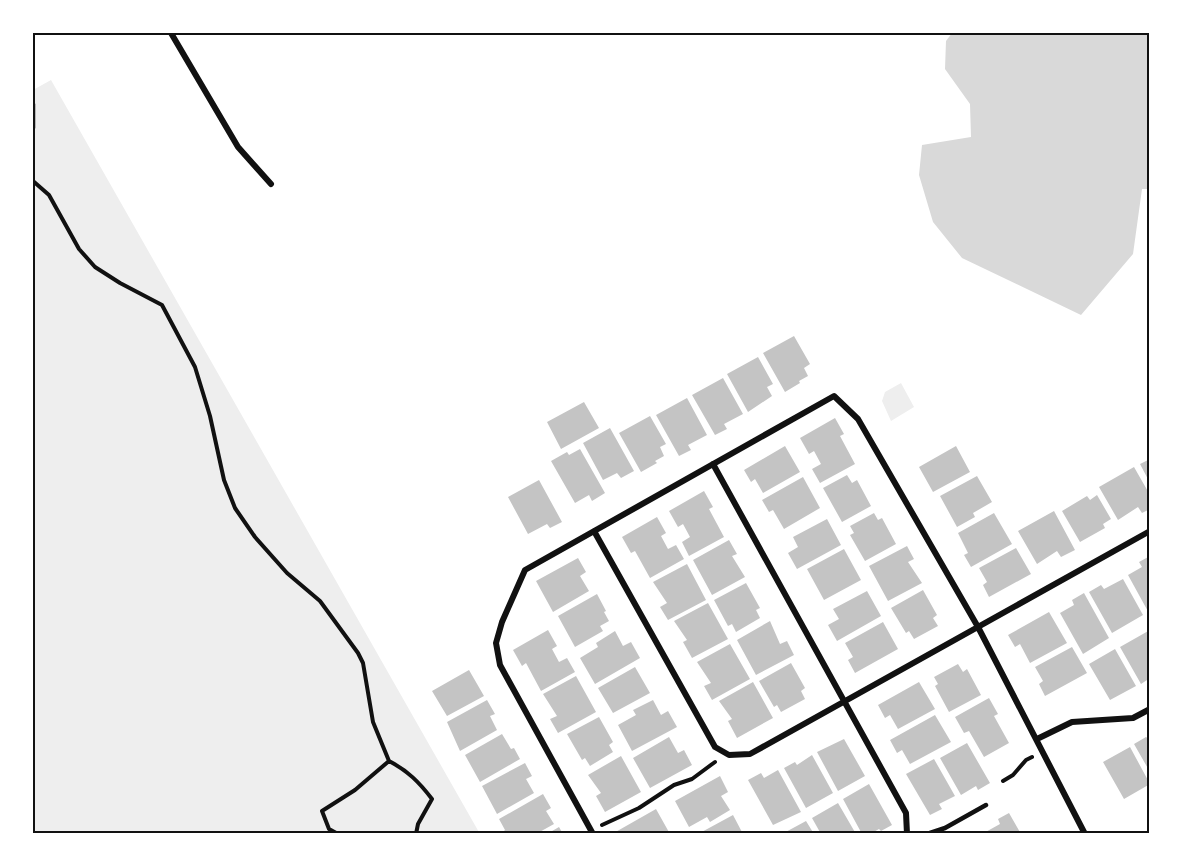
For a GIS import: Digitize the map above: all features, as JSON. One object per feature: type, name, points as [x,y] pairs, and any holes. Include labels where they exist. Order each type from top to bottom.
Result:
[{"type":"street","points":[[171,33],[238,147],[271,184]]},
{"type":"street","points":[[592,832],[500,665],[496,643],[502,622],[525,570],[834,396],[858,418],[978,627],[1085,834]]},
{"type":"street","points":[[713,464],[906,813],[907,834]]},
{"type":"street","points":[[594,531],[715,747],[729,755],[750,754],[1150,531]]},
{"type":"street","points":[[1037,740],[1072,722],[1133,718],[1150,709]]},
{"type":"lane","points":[[33,104],[33,128]]},
{"type":"lane","points":[[927,834],[945,828],[986,805]]},
{"type":"path","points":[[33,181],[49,195],[79,249],[95,267],[162,305],[195,367],[210,416],[224,480],[235,508],[255,537],[287,573],[320,601],[358,653],[363,663],[374,722],[389,761],[406,769],[419,781],[432,799],[418,825],[416,834]]},
{"type":"path","points":[[592,832],[612,819],[639,808],[674,786],[692,779],[714,762],[729,755]]},
{"type":"path","points":[[338,834],[329,829],[322,811],[355,790],[389,761]]},
{"type":"path","points":[[1003,781],[1018,769]]},
{"type":"shaded area","points":[[952,33],[1150,33],[1150,189],[1142,189],[1133,254],[1081,315],[962,258],[933,222],[919,175],[922,145],[971,137],[970,104],[945,69],[946,41]]},
{"type":"shaded area","points":[[51,80],[480,834],[33,834],[33,90]]},
{"type":"shaded area","points":[[901,383],[914,407],[891,421],[882,401],[885,392]]},
{"type":"building","points":[[794,336],[810,364],[804,368],[808,376],[785,392],[763,353]]},
{"type":"building","points":[[758,357],[773,384],[767,387],[772,396],[748,412],[727,374]]},
{"type":"building","points":[[723,378],[743,414],[724,424],[727,429],[715,435],[692,395]]},
{"type":"building","points":[[687,398],[707,435],[688,445],[691,450],[679,456],[656,415]]},
{"type":"building","points":[[584,402],[599,428],[561,449],[547,422]]},
{"type":"building","points":[[650,416],[666,444],[660,447],[664,456],[641,472],[619,433]]},
{"type":"building","points":[[835,418],[844,434],[840,436],[855,464],[820,483],[812,469],[821,464],[814,451],[809,454],[800,438]]},
{"type":"building","points":[[610,428],[634,471],[621,478],[617,473],[603,480],[583,443]]},
{"type":"building","points":[[785,446],[800,472],[763,493],[755,479],[751,482],[744,470]]},
{"type":"building","points":[[956,446],[970,472],[933,492],[919,467]]},
{"type":"building","points":[[580,449],[605,493],[592,501],[589,495],[575,503],[551,461],[567,452],[569,455]]},
{"type":"building","points":[[1150,459],[1150,483],[1140,464]]},
{"type":"building","points":[[1134,467],[1150,495],[1150,509],[1142,513],[1138,507],[1118,520],[1099,487]]},
{"type":"building","points":[[847,475],[852,483],[857,480],[871,506],[842,522],[823,488]]},
{"type":"building","points":[[977,476],[992,502],[973,513],[975,517],[957,527],[940,496]]},
{"type":"building","points":[[803,477],[820,508],[784,529],[773,510],[769,512],[762,500]]},
{"type":"building","points":[[539,480],[562,522],[550,528],[547,524],[528,534],[508,497]]},
{"type":"building","points":[[704,491],[713,507],[709,509],[724,537],[689,556],[682,542],[690,537],[683,524],[678,527],[669,511]]},
{"type":"building","points":[[1097,495],[1111,519],[1103,524],[1105,528],[1080,542],[1062,511],[1087,496],[1090,500]]},
{"type":"building","points":[[1054,511],[1075,550],[1061,557],[1057,551],[1037,564],[1018,531]]},
{"type":"building","points":[[874,513],[878,520],[882,518],[896,544],[865,561],[850,535],[854,533],[850,526]]},
{"type":"building","points":[[994,513],[1012,544],[971,567],[964,555],[968,553],[958,533]]},
{"type":"building","points":[[657,517],[666,533],[661,536],[668,549],[676,545],[684,559],[650,578],[635,551],[631,553],[622,537]]},
{"type":"building","points":[[827,519],[841,545],[797,569],[788,553],[798,547],[793,537]]},
{"type":"building","points":[[729,540],[737,554],[732,556],[745,577],[712,595],[693,560]]},
{"type":"building","points":[[907,546],[914,559],[908,562],[922,583],[888,601],[869,566]]},
{"type":"building","points":[[1016,548],[1031,574],[989,597],[983,585],[987,582],[979,568]]},
{"type":"building","points":[[844,549],[861,580],[824,600],[807,569]]},
{"type":"building","points":[[1150,556],[1150,615],[1128,575],[1142,567],[1139,562]]},
{"type":"building","points":[[578,558],[586,572],[580,576],[589,591],[553,612],[536,581]]},
{"type":"building","points":[[687,564],[706,600],[668,620],[660,607],[667,603],[653,582]]},
{"type":"building","points":[[1123,579],[1143,615],[1112,633],[1089,592],[1101,585],[1104,589]]},
{"type":"building","points":[[746,583],[760,608],[756,610],[760,618],[736,632],[732,624],[728,626],[714,600]]},
{"type":"building","points":[[923,590],[937,615],[933,618],[938,626],[914,639],[909,631],[906,633],[891,608]]},
{"type":"building","points":[[867,591],[881,616],[837,641],[828,625],[839,619],[833,609]]},
{"type":"building","points":[[1084,593],[1109,638],[1083,654],[1060,613],[1074,605],[1072,600]]},
{"type":"building","points":[[597,594],[609,621],[600,626],[603,631],[575,647],[558,616]]},
{"type":"building","points":[[708,603],[728,639],[692,658],[683,642],[687,640],[674,621]]},
{"type":"building","points":[[1049,612],[1067,643],[1030,663],[1020,644],[1015,647],[1008,635]]},
{"type":"building","points":[[770,621],[780,644],[787,641],[794,655],[756,675],[737,640]]},
{"type":"building","points":[[883,622],[898,649],[855,673],[848,660],[853,657],[845,643]]},
{"type":"building","points":[[548,630],[557,646],[552,649],[559,662],[567,658],[575,672],[541,691],[526,663],[522,666],[513,650]]},
{"type":"building","points":[[1150,630],[1150,678],[1141,684],[1120,647]]},
{"type":"building","points":[[615,631],[623,646],[631,642],[640,658],[595,684],[580,658],[598,647],[596,643]]},
{"type":"building","points":[[730,644],[750,679],[712,700],[704,686],[711,683],[697,662]]},
{"type":"building","points":[[1072,647],[1087,673],[1045,696],[1039,684],[1043,681],[1035,667]]},
{"type":"building","points":[[1115,649],[1136,686],[1110,700],[1089,664]]},
{"type":"building","points":[[791,663],[805,688],[801,691],[805,699],[781,712],[777,705],[774,707],[759,681]]},
{"type":"building","points":[[958,664],[963,672],[967,669],[981,695],[949,712],[935,686],[938,684],[934,677]]},
{"type":"building","points":[[635,667],[650,693],[613,713],[598,688]]},
{"type":"building","points":[[469,670],[484,696],[447,716],[432,691]]},
{"type":"building","points":[[576,676],[596,712],[558,733],[550,719],[557,716],[543,694]]},
{"type":"building","points":[[753,682],[773,718],[737,738],[728,721],[732,719],[719,701]]},
{"type":"building","points":[[919,682],[935,709],[898,729],[890,715],[885,718],[878,705]]},
{"type":"building","points":[[989,698],[998,714],[994,716],[1009,743],[984,757],[969,731],[964,733],[955,717]]},
{"type":"building","points":[[487,700],[495,714],[490,716],[497,730],[460,751],[447,722]]},
{"type":"building","points":[[653,700],[661,715],[668,711],[677,727],[632,751],[618,725],[636,715],[633,710]]},
{"type":"building","points":[[935,715],[951,742],[910,764],[902,750],[897,753],[890,740]]},
{"type":"building","points":[[599,717],[613,742],[609,745],[613,752],[590,766],[585,758],[582,760],[567,734]]},
{"type":"building","points":[[502,734],[520,759],[480,782],[465,755]]},
{"type":"building","points":[[669,737],[678,753],[684,750],[692,765],[650,788],[633,758]]},
{"type":"building","points":[[1146,737],[1150,740],[1150,772],[1134,744]]},
{"type":"building","points":[[844,739],[865,776],[838,791],[817,752]]},
{"type":"building","points":[[967,743],[990,783],[978,790],[976,786],[961,795],[940,758]]},
{"type":"building","points":[[1130,747],[1150,784],[1124,799],[1103,762]]},
{"type":"building","points":[[812,755],[833,793],[806,808],[784,768],[795,762],[797,765]]},
{"type":"building","points":[[621,756],[641,792],[605,812],[596,796],[601,793],[588,775]]},
{"type":"building","points":[[934,759],[955,796],[939,804],[942,809],[930,815],[906,774]]},
{"type":"building","points":[[525,763],[532,776],[526,779],[534,793],[497,814],[482,786]]},
{"type":"building","points":[[778,770],[801,812],[773,825],[748,780],[761,773],[764,778]]},
{"type":"building","points":[[720,776],[728,792],[721,796],[730,810],[710,822],[707,817],[689,827],[675,801]]},
{"type":"building","points":[[869,784],[892,825],[881,831],[879,829],[870,834],[862,834],[843,799]]},
{"type":"building","points":[[543,794],[551,808],[546,811],[554,824],[536,834],[504,834],[505,830],[499,819]]},
{"type":"building","points":[[838,803],[856,834],[821,834],[812,818]]},
{"type":"building","points":[[656,809],[670,834],[612,834]]},
{"type":"building","points":[[1009,813],[1021,834],[982,834],[1000,824],[998,819]]},
{"type":"building","points":[[733,815],[743,834],[698,834]]},
{"type":"building","points":[[806,821],[814,834],[782,834]]},
{"type":"building","points":[[559,827],[563,834],[547,834]]}]
